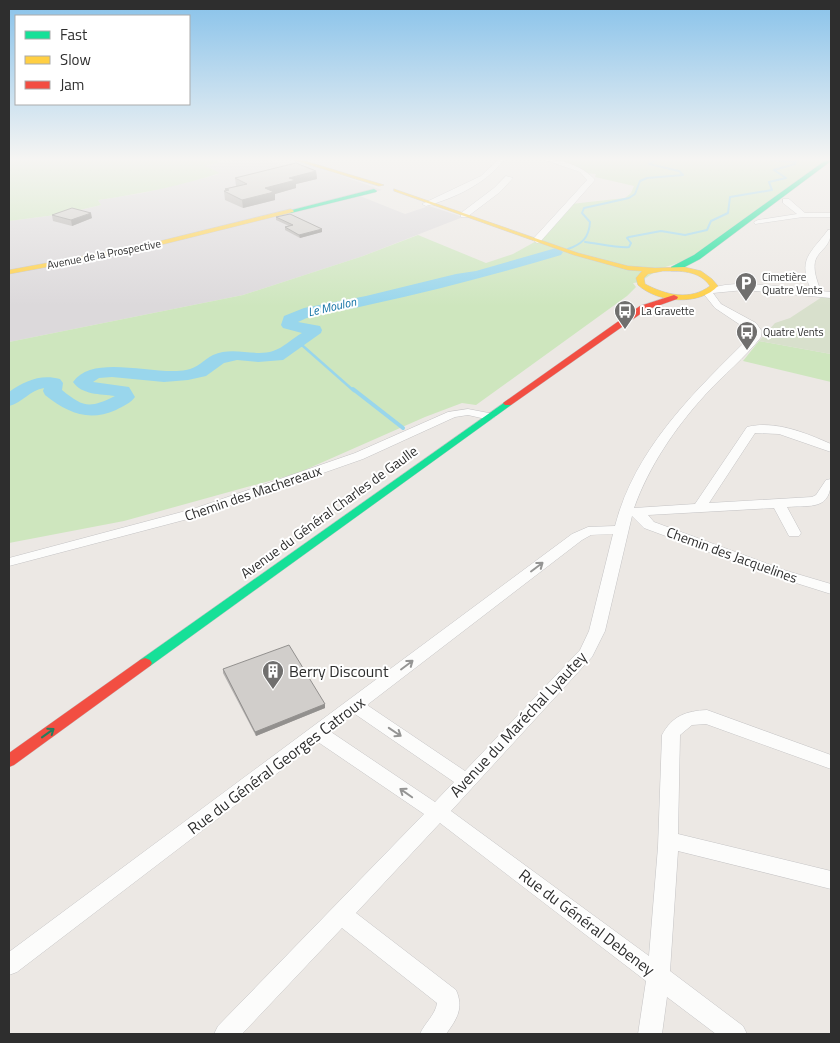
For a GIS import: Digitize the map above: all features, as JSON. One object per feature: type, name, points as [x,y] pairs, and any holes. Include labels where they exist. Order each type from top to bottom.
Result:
[{"type":"main road","name":"Avenue de la Prospective","points":[[9,272],[138,248],[301,209]]},
{"type":"main road","points":[[442,209],[575,254],[628,268],[653,270]]},
{"type":"main road","points":[[445,209],[554,247]]},
{"type":"main road","name":"Avenue du Général Charles de Gaulle","points":[[9,761],[485,415],[636,300],[645,292],[642,275],[653,270],[674,269],[697,257],[763,209]]},
{"type":"main road","points":[[708,284],[701,266],[710,257],[776,209]]},
{"type":"main road","points":[[575,254],[642,283]]},
{"type":"main road","name":"Avenue du Général Charles de Gaulle","points":[[674,269],[708,284]]},
{"type":"main road","name":"Avenue du Général Charles de Gaulle","points":[[642,283],[657,293],[674,297],[688,297],[708,284]]},
{"type":"main road","name":"Avenue du Général Charles de Gaulle","points":[[9,748],[485,415],[638,312],[674,297]]},
{"type":"street","points":[[464,214],[471,209]]},
{"type":"street","points":[[537,240],[565,209]]},
{"type":"street","points":[[795,209],[803,215]]},
{"type":"street","points":[[758,222],[803,215],[831,215]]},
{"type":"street","points":[[817,293],[809,274],[810,259],[831,232]]},
{"type":"street","points":[[708,284],[831,295]]},
{"type":"street","name":"Avenue du Maréchal Lyautey","points":[[708,284],[718,306]]},
{"type":"street","name":"Avenue du Maréchal Lyautey","points":[[226,1034],[437,813],[586,653],[597,631],[622,530],[632,512],[636,481],[674,423],[756,337],[758,328],[718,306],[688,297]]},
{"type":"street","points":[[740,319],[747,329],[749,343]]},
{"type":"street","name":"Chemin des Machereaux","points":[[9,562],[198,512],[359,456],[452,414],[461,412],[485,415]]},
{"type":"street","points":[[699,508],[751,430],[766,428],[831,448]]},
{"type":"street","points":[[632,512],[814,500],[821,498],[831,483]]},
{"type":"street","points":[[778,503],[794,533]]},
{"type":"street","name":"Chemin des Jacquelines","points":[[632,512],[649,525],[782,574],[831,589]]},
{"type":"street","name":"Rue du Général Georges Catroux","points":[[9,965],[247,788],[301,744],[319,733],[577,538],[588,531],[622,530]]},
{"type":"street","points":[[354,705],[466,781]]},
{"type":"street","points":[[650,1034],[660,978],[669,840],[671,734],[675,727],[682,721],[694,717],[707,717],[720,720],[831,762]]},
{"type":"street","name":"Rue du Général Debeney","points":[[319,733],[437,813],[453,821],[735,1034]]},
{"type":"street","points":[[669,840],[831,880]]},
{"type":"street","points":[[341,914],[448,998],[448,1012],[432,1034]]},
{"type":"shaded area","points":[[85,209],[392,209],[405,214],[421,209],[437,209],[463,217],[363,256],[243,295],[9,342],[9,221],[63,214]]},
{"type":"green space","points":[[9,209],[85,209],[63,214],[9,221]]},
{"type":"green space","points":[[567,209],[763,209],[697,257],[659,269],[640,282],[633,283],[636,287],[627,296],[476,405],[462,403],[425,417],[298,473],[124,521],[9,543],[9,342],[243,295],[363,256],[418,235],[486,263],[513,254],[540,239]]},
{"type":"green space","points":[[822,297],[831,298],[831,354],[759,341],[775,323],[790,318]]},
{"type":"green space","points":[[759,341],[831,354],[831,382],[743,361]]},
{"type":"building","points":[[70,209],[91,213],[71,220],[52,215]]},
{"type":"building","points":[[290,214],[322,229],[299,235],[285,227],[293,225],[276,217]]},
{"type":"building","name":"Berry Discount","points":[[289,645],[325,704],[255,732],[223,669]]},
{"type":"waterway","name":"Le Moulon","points":[[568,249],[584,240],[588,232],[590,222],[582,213],[584,209]]},
{"type":"waterway","points":[[585,242],[615,247],[629,247],[631,243],[627,238],[629,237],[661,231],[685,235],[707,230],[711,221],[728,213],[729,209]]},
{"type":"waterway","name":"Le Moulon","points":[[9,400],[34,384],[54,383],[52,391],[63,400],[80,410],[95,411],[126,397],[122,391],[88,387],[82,382],[93,375],[108,372],[177,377],[200,372],[210,367],[218,359],[237,355],[277,356],[313,333],[314,330],[289,325],[290,319],[304,313],[367,301],[456,278],[477,275],[556,252]]},
{"type":"waterway","points":[[298,344],[303,346],[354,391]]},
{"type":"waterway","points":[[353,389],[403,428]]},
{"type":"traffic: fast","points":[[291,211],[301,209]]},
{"type":"traffic: fast","points":[[674,269],[697,257],[763,209]]},
{"type":"traffic: fast","points":[[145,663],[508,403]]},
{"type":"traffic: slow","points":[[449,209],[576,254],[628,268],[653,270]]},
{"type":"traffic: slow","points":[[9,272],[144,247],[291,211]]},
{"type":"traffic: slow","points":[[663,269],[698,273],[710,280],[714,286],[698,296],[679,298],[650,290],[642,285],[640,278],[646,272],[663,269]]},
{"type":"traffic: jam","points":[[508,403],[643,308],[674,297]]},
{"type":"traffic: jam","points":[[9,761],[145,663]]},
{"type":"place","name":"Cimetière Quatre Vents","points":[[746,302]]},
{"type":"place","name":"La Gravette","points":[[625,330]]},
{"type":"place","name":"Quatre Vents","points":[[747,351]]},
{"type":"place","name":"Berry Discount","points":[[273,690]]}]
